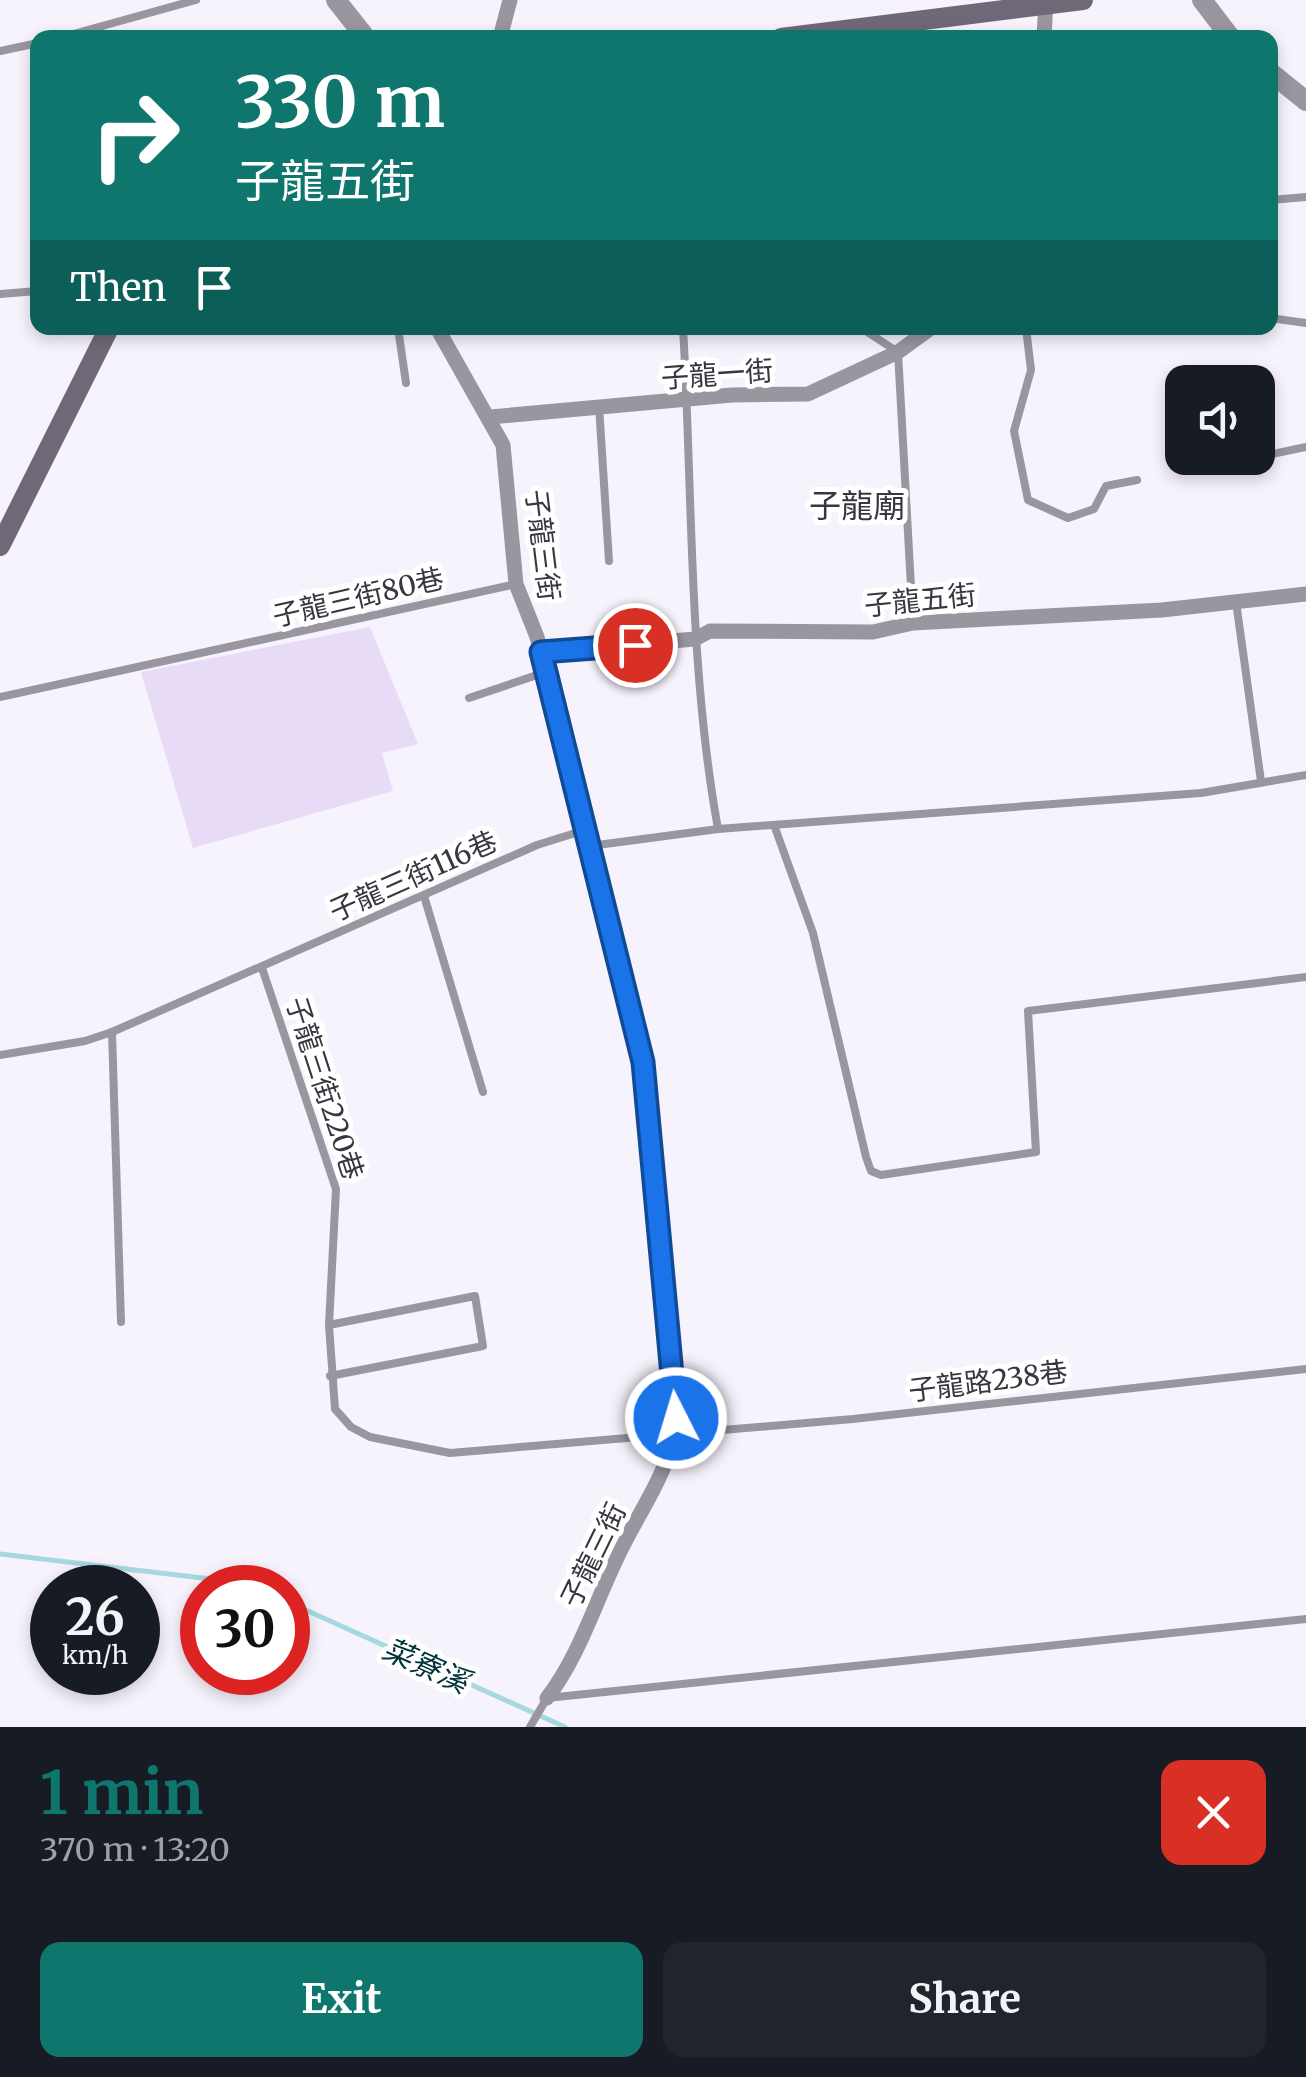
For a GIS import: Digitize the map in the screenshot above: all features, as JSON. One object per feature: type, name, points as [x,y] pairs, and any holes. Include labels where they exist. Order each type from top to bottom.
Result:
[{"type":"main road","points":[[885,30],[1046,2],[1083,0]]},
{"type":"main road","points":[[0,546],[105,335]]},
{"type":"street","points":[[336,0],[360,30]]},
{"type":"street","points":[[502,30],[510,0]]},
{"type":"street","points":[[1202,0],[1225,30]]},
{"type":"street","points":[[1044,30],[1046,2]]},
{"type":"street","points":[[1278,78],[1306,101]]},
{"type":"street","name":"子龍三街","points":[[441,335],[490,416],[508,466],[516,584],[541,652],[643,1062],[675,1436],[669,1458],[618,1554],[562,1679],[547,1698]]},
{"type":"street","name":"子龍一街","points":[[490,416],[808,394],[898,352],[921,335]]},
{"type":"street","name":"子龍五街","points":[[541,652],[695,639],[710,631],[873,632],[913,623],[1306,594]]},
{"type":"lane","points":[[89,30],[196,0]]},
{"type":"lane","points":[[0,51],[30,44]]},
{"type":"lane","points":[[1278,199],[1306,196]]},
{"type":"lane","points":[[0,294],[30,292]]},
{"type":"lane","points":[[1278,319],[1306,323]]},
{"type":"lane","points":[[399,335],[406,382]]},
{"type":"lane","points":[[684,335],[695,639],[707,767],[718,828]]},
{"type":"lane","points":[[872,335],[898,352],[913,623]]},
{"type":"lane","points":[[1027,335],[1030,370],[1014,431],[1028,500],[1068,518],[1094,509],[1106,486],[1137,480]]},
{"type":"lane","points":[[599,406],[608,561]]},
{"type":"lane","points":[[1275,453],[1306,447]]},
{"type":"lane","name":"子龍三街80巷","points":[[0,697],[516,584]]},
{"type":"lane","points":[[1236,602],[1260,781]]},
{"type":"lane","points":[[469,698],[546,672]]},
{"type":"lane","name":"子龍三街116巷","points":[[0,1056],[86,1042],[424,896],[587,838],[1201,793],[1306,776]]},
{"type":"lane","points":[[774,825],[813,933],[866,1157],[871,1171],[882,1175],[1036,1152],[1028,1011],[1306,977]]},
{"type":"lane","points":[[424,896],[483,1092]]},
{"type":"lane","name":"子龍三街220巷","points":[[262,968],[334,1176],[336,1211],[328,1325],[335,1409],[351,1427],[422,1450],[450,1453],[675,1436]]},
{"type":"lane","points":[[112,1032],[121,1322]]},
{"type":"lane","points":[[328,1325],[475,1296],[483,1346],[330,1376]]},
{"type":"lane","name":"子龍路238巷","points":[[675,1436],[1306,1368]]},
{"type":"lane","points":[[530,1727],[547,1698],[1306,1619]]},
{"type":"shaded area","points":[[370,627],[418,744],[382,753],[393,791],[193,848],[141,672]]},
{"type":"waterway","name":"菜寮溪","points":[[0,1554],[180,1575]]},
{"type":"waterway","name":"菜寮溪","points":[[310,1612],[565,1727]]},
{"type":"district","name":"子龍廟","points":[[857,506]]},
{"type":"route","points":[[635,645],[541,652],[583,808],[584,830],[643,1062],[676,1418]]}]
